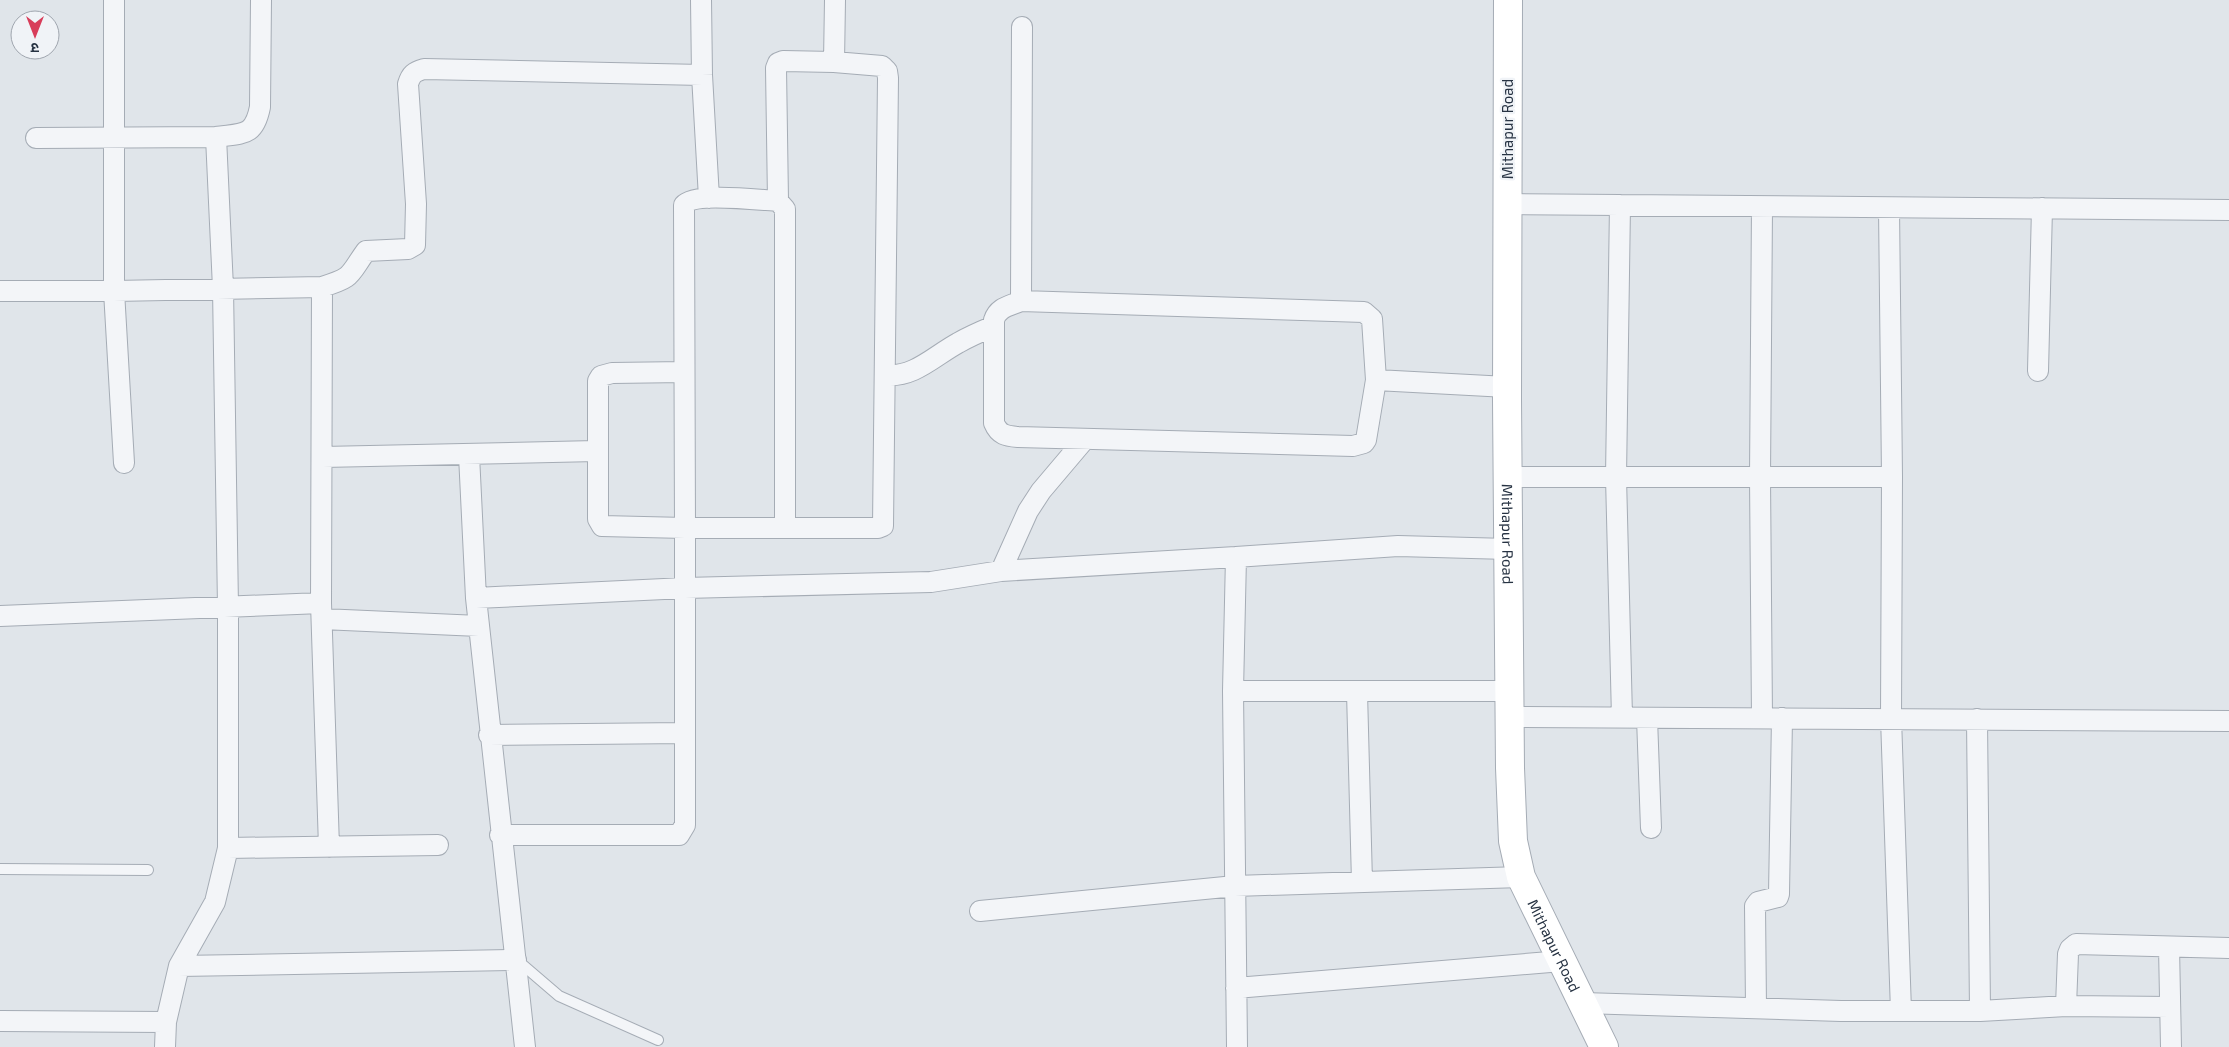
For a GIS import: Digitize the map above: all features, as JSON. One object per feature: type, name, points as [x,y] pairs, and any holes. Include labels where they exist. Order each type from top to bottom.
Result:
[{"type":"street","points":[[114,0],[114,291],[124,463]]},
{"type":"street","points":[[36,138],[216,137],[245,133],[253,128],[258,121],[260,107],[261,0]]},
{"type":"street","points":[[701,0],[702,75],[709,198]]},
{"type":"street","points":[[834,62],[835,0]]},
{"type":"street","name":"Mithapur Road","points":[[1508,0],[1507,387],[1513,841],[1521,877],[1604,1047]]},
{"type":"street","points":[[1022,27],[1022,302]]},
{"type":"street","points":[[684,372],[612,373],[601,376],[598,381],[596,451],[598,519],[602,526],[878,528],[883,526],[888,78],[887,71],[882,66],[834,62],[783,61],[777,65],[778,201]]},
{"type":"street","points":[[0,291],[322,287],[348,278],[368,250],[408,249],[415,245],[416,204],[408,84],[416,71],[424,69],[702,75]]},
{"type":"street","points":[[165,1047],[166,1022],[179,966],[215,902],[228,848],[228,606],[223,288],[216,137]]},
{"type":"street","points":[[500,835],[679,835],[685,825],[684,205],[691,200],[709,198],[778,201],[784,206],[785,528]]},
{"type":"street","points":[[1507,204],[2229,210]]},
{"type":"street","points":[[1620,205],[1616,477],[1622,717]]},
{"type":"street","points":[[1756,1008],[1755,906],[1758,902],[1778,897],[1779,894],[1760,477],[1762,207]]},
{"type":"street","points":[[1889,208],[1892,477],[1891,718],[1901,1011]]},
{"type":"street","points":[[2038,371],[2042,208]]},
{"type":"street","points":[[322,287],[322,611],[330,846]]},
{"type":"street","points":[[1022,302],[1364,312],[1372,319],[1376,380],[1366,440],[1361,445],[1018,437],[1004,434],[997,429],[994,423],[994,326],[997,312],[1022,302]]},
{"type":"street","points":[[885,376],[899,376],[909,373],[958,343],[994,326]]},
{"type":"street","points":[[1376,380],[1507,387]]},
{"type":"street","points":[[1001,571],[1028,511],[1041,491],[1085,439]]},
{"type":"street","points":[[323,457],[596,451]]},
{"type":"street","points":[[469,455],[476,598],[489,735],[525,1047]]},
{"type":"street","points":[[1508,477],[1892,477]]},
{"type":"street","points":[[476,598],[685,588],[931,582],[1001,571],[1398,546],[1508,550]]},
{"type":"street","points":[[1236,557],[1233,691],[1237,1047]]},
{"type":"street","points":[[0,616],[228,606],[322,611],[479,626]]},
{"type":"street","points":[[1233,691],[1357,692],[1510,704],[1622,717],[1647,718],[2229,721]]},
{"type":"street","points":[[1357,692],[1362,882]]},
{"type":"street","points":[[1647,718],[1651,828]]},
{"type":"street","points":[[1976,719],[1980,1011]]},
{"type":"street","points":[[489,735],[685,733]]},
{"type":"street","points":[[228,848],[438,845]]},
{"type":"street","points":[[980,911],[1235,886],[1521,877]]},
{"type":"street","points":[[2066,1006],[2068,954],[2072,946],[2076,944],[2229,948]]},
{"type":"street","points":[[2169,947],[2171,1047]]},
{"type":"street","points":[[179,966],[516,960]]},
{"type":"street","points":[[1236,988],[1562,961]]},
{"type":"street","points":[[1583,1003],[1901,1011],[1980,1011],[2066,1006],[2170,1007]]},
{"type":"street","points":[[0,1021],[166,1022]]},
{"type":"lane","points":[[0,869],[148,870]]},
{"type":"lane","points":[[516,960],[559,996],[658,1040]]}]
